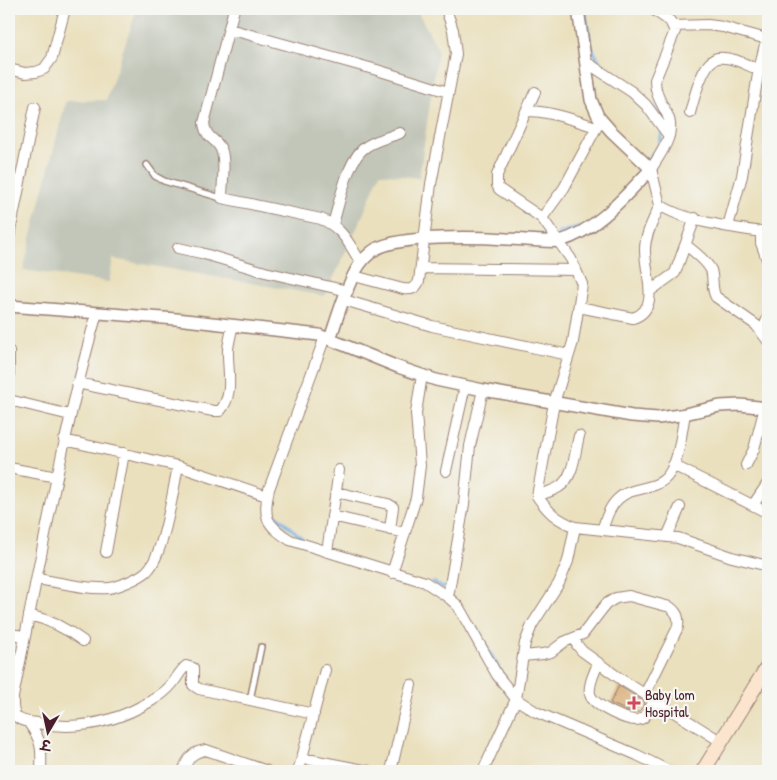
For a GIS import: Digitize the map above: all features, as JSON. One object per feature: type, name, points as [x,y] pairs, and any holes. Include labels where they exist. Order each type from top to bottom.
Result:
[{"type":"main road","points":[[703,771],[768,666]]},
{"type":"street","points":[[9,69],[26,73],[44,69],[52,58],[65,9]]},
{"type":"street","points":[[234,9],[204,123],[205,132],[221,149],[223,157],[222,198],[321,218],[333,224],[342,232],[361,263]]},
{"type":"street","points":[[354,276],[403,289],[411,290],[417,286],[421,268],[431,184],[456,54],[453,30],[446,9]]},
{"type":"street","points":[[542,218],[564,188],[599,123],[591,100],[578,9]]},
{"type":"street","points":[[652,9],[670,21],[675,31],[655,80],[658,98],[668,116],[669,136],[651,169],[601,218],[580,232],[559,241],[490,238],[424,240],[396,242],[376,249],[361,263],[354,276],[328,338],[267,496],[266,503],[267,519],[274,530],[290,540],[425,582],[448,597],[458,606],[497,675],[516,699],[536,712],[637,755],[669,771]]},
{"type":"street","points":[[764,9],[768,10]]},
{"type":"street","points":[[673,26],[723,27],[767,36],[759,70],[742,176],[728,226]]},
{"type":"street","points":[[229,29],[448,92]]},
{"type":"street","points":[[690,112],[705,68],[711,61],[718,58],[730,59],[759,70]]},
{"type":"street","points":[[586,62],[632,92],[646,105],[669,136]]},
{"type":"street","points":[[535,92],[497,175],[497,186],[542,218],[571,259],[582,284],[573,342],[554,403],[537,496],[552,515],[560,521],[575,526],[678,538],[732,557],[768,566]]},
{"type":"street","points":[[9,237],[35,107]]},
{"type":"street","points":[[526,111],[538,111],[599,123],[611,131],[651,169],[660,205],[645,247],[650,291],[646,309],[640,315],[633,318],[579,307]]},
{"type":"street","points":[[333,224],[346,180],[357,154],[367,146],[400,134]]},
{"type":"street","points":[[9,180],[20,182]]},
{"type":"street","points":[[660,205],[670,212],[728,226],[764,232],[761,244],[768,262]]},
{"type":"street","points":[[650,291],[674,273],[695,218]]},
{"type":"street","points":[[686,245],[706,263],[713,280],[716,297],[756,325],[768,342]]},
{"type":"street","points":[[178,248],[201,252],[346,296],[432,326],[569,355]]},
{"type":"street","points":[[421,268],[576,270]]},
{"type":"street","points":[[9,306],[233,325],[328,338],[398,368],[422,375],[483,390],[632,416],[658,418],[720,406],[767,407],[754,449],[746,465]]},
{"type":"street","points":[[97,313],[64,440],[13,698],[13,708],[16,716],[20,720],[47,725],[83,726],[111,720],[153,700],[171,686],[186,666],[193,668],[192,685],[195,687],[314,714]]},
{"type":"street","points":[[762,332],[768,316]]},
{"type":"street","points":[[78,383],[213,411],[220,410],[227,399],[229,388],[228,350],[233,325]]},
{"type":"street","points":[[9,351],[9,375]]},
{"type":"street","points":[[392,573],[416,498],[420,466],[416,413],[422,375]]},
{"type":"street","points":[[446,471],[465,386]]},
{"type":"street","points":[[448,597],[464,504],[470,446],[483,390]]},
{"type":"street","points":[[9,400],[70,415]]},
{"type":"street","points":[[602,530],[610,508],[618,499],[627,492],[663,482],[669,474],[676,459],[685,414]]},
{"type":"street","points":[[537,496],[564,483],[569,474],[579,436]]},
{"type":"street","points":[[64,440],[178,466],[267,496]]},
{"type":"street","points":[[106,552],[124,453]]},
{"type":"street","points":[[673,465],[766,512]]},
{"type":"street","points":[[37,579],[109,588],[121,585],[147,572],[160,549],[178,466]]},
{"type":"street","points":[[9,468],[57,477]]},
{"type":"street","points":[[327,552],[339,470]]},
{"type":"street","points":[[753,505],[768,483]]},
{"type":"street","points":[[336,492],[388,504],[393,507],[394,513],[390,530]]},
{"type":"street","points":[[667,537],[680,507]]},
{"type":"street","points":[[332,516],[405,533]]},
{"type":"street","points":[[483,771],[516,699],[525,643],[532,625],[559,583],[568,561],[575,526]]},
{"type":"street","points":[[523,656],[551,652],[564,642],[583,634],[606,604],[616,598],[629,596],[670,607],[676,611],[679,618],[678,628],[649,697],[645,716],[640,720],[631,720],[595,702],[590,692],[598,663]]},
{"type":"street","points":[[29,615],[54,622],[66,628],[83,641]]},
{"type":"street","points":[[9,634],[25,636]]},
{"type":"street","points":[[575,638],[577,645],[582,651],[598,663],[722,742]]},
{"type":"street","points":[[298,771],[325,670]]},
{"type":"street","points":[[391,771],[411,685]]},
{"type":"street","points":[[28,722],[37,734],[40,743],[41,771]]},
{"type":"street","points":[[183,771],[191,754],[206,750],[267,771]]},
{"type":"street","points":[[302,758],[369,771]]},
{"type":"lane","points":[[147,165],[155,176],[164,180],[222,198]]},
{"type":"lane","points":[[250,700],[261,647]]},
{"type":"shaded area","points":[[137,9],[416,9],[438,49],[419,178],[380,173],[363,215],[325,296],[113,259],[109,282],[23,270],[66,101],[106,100]]},
{"type":"building","points":[[619,686],[645,702],[639,712],[630,712],[610,703]]},
{"type":"waterway","points":[[585,9],[591,46],[601,65],[634,88]]},
{"type":"waterway","points":[[653,106],[661,115]]},
{"type":"waterway","points":[[648,159],[659,146],[662,132]]},
{"type":"waterway","points":[[635,179],[642,165]]},
{"type":"waterway","points":[[558,233],[580,227]]},
{"type":"waterway","points":[[524,235],[548,235]]},
{"type":"waterway","points":[[291,445],[273,501],[272,511],[305,541]]},
{"type":"waterway","points":[[433,582],[445,588]]},
{"type":"waterway","points":[[476,628],[504,677]]},
{"type":"place","name":"Baby lom Hospital","points":[[634,703]]}]
